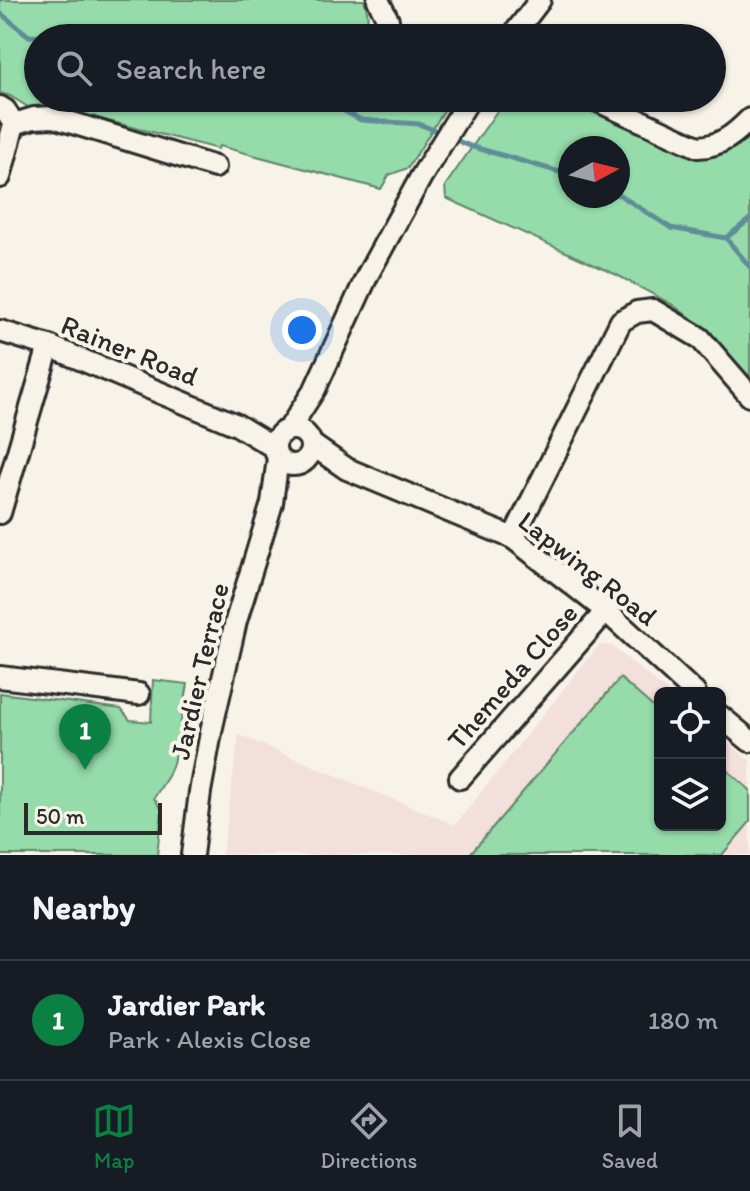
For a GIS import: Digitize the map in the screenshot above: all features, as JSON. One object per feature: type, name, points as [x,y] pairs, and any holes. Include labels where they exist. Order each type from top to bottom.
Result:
[{"type":"street","points":[[378,0],[388,20]]},
{"type":"street","points":[[522,24],[540,0]]},
{"type":"street","points":[[0,107],[14,124],[0,177]]},
{"type":"street","name":"Jardier Terrace","points":[[192,855],[202,779],[225,667],[272,503],[315,389],[368,274],[461,112]]},
{"type":"street","points":[[622,112],[698,147],[710,147],[732,137],[750,119]]},
{"type":"street","points":[[14,124],[53,117],[215,167]]},
{"type":"street","points":[[513,538],[621,321],[629,316],[653,310],[700,338],[750,396]]},
{"type":"street","name":"Rainer Road","points":[[0,331],[49,346],[293,447]]},
{"type":"street","points":[[0,513],[49,346]]},
{"type":"street","name":"Lapwing Road","points":[[293,447],[513,538],[606,611],[688,687]]},
{"type":"street","name":"Themeda Close","points":[[460,778],[606,611]]},
{"type":"street","points":[[0,677],[139,694]]},
{"type":"street","points":[[726,721],[750,741]]},
{"type":"shaded area","points":[[599,645],[612,646],[662,687],[654,687],[654,831],[726,831],[726,741],[750,761],[750,855],[222,855],[239,735],[455,825]]},
{"type":"green space","points":[[0,0],[364,0],[366,5],[366,24],[24,24],[24,105],[0,93]]},
{"type":"green space","points":[[74,112],[443,112],[408,168],[389,175],[381,189],[219,146],[218,149]]},
{"type":"green space","points":[[496,112],[599,112],[696,156],[705,157],[720,155],[750,129],[750,377],[708,331],[673,305],[617,275],[446,198],[445,186]]},
{"type":"green space","points":[[620,678],[654,708],[654,831],[726,831],[726,769],[750,790],[750,822],[722,855],[469,855]]},
{"type":"green space","points":[[153,680],[188,684],[173,764],[154,798],[162,810],[157,855],[0,855],[0,693],[121,709],[130,720],[151,722]]},
{"type":"waterway","points":[[0,13],[24,32]]},
{"type":"waterway","points":[[346,112],[361,120],[419,124],[444,134]]},
{"type":"waterway","points":[[453,139],[558,172]]},
{"type":"waterway","points":[[630,202],[671,228],[726,238],[750,219]]},
{"type":"waterway","points":[[726,238],[750,267]]},
{"type":"place","name":"Jardier Park","points":[[85,770]]}]
